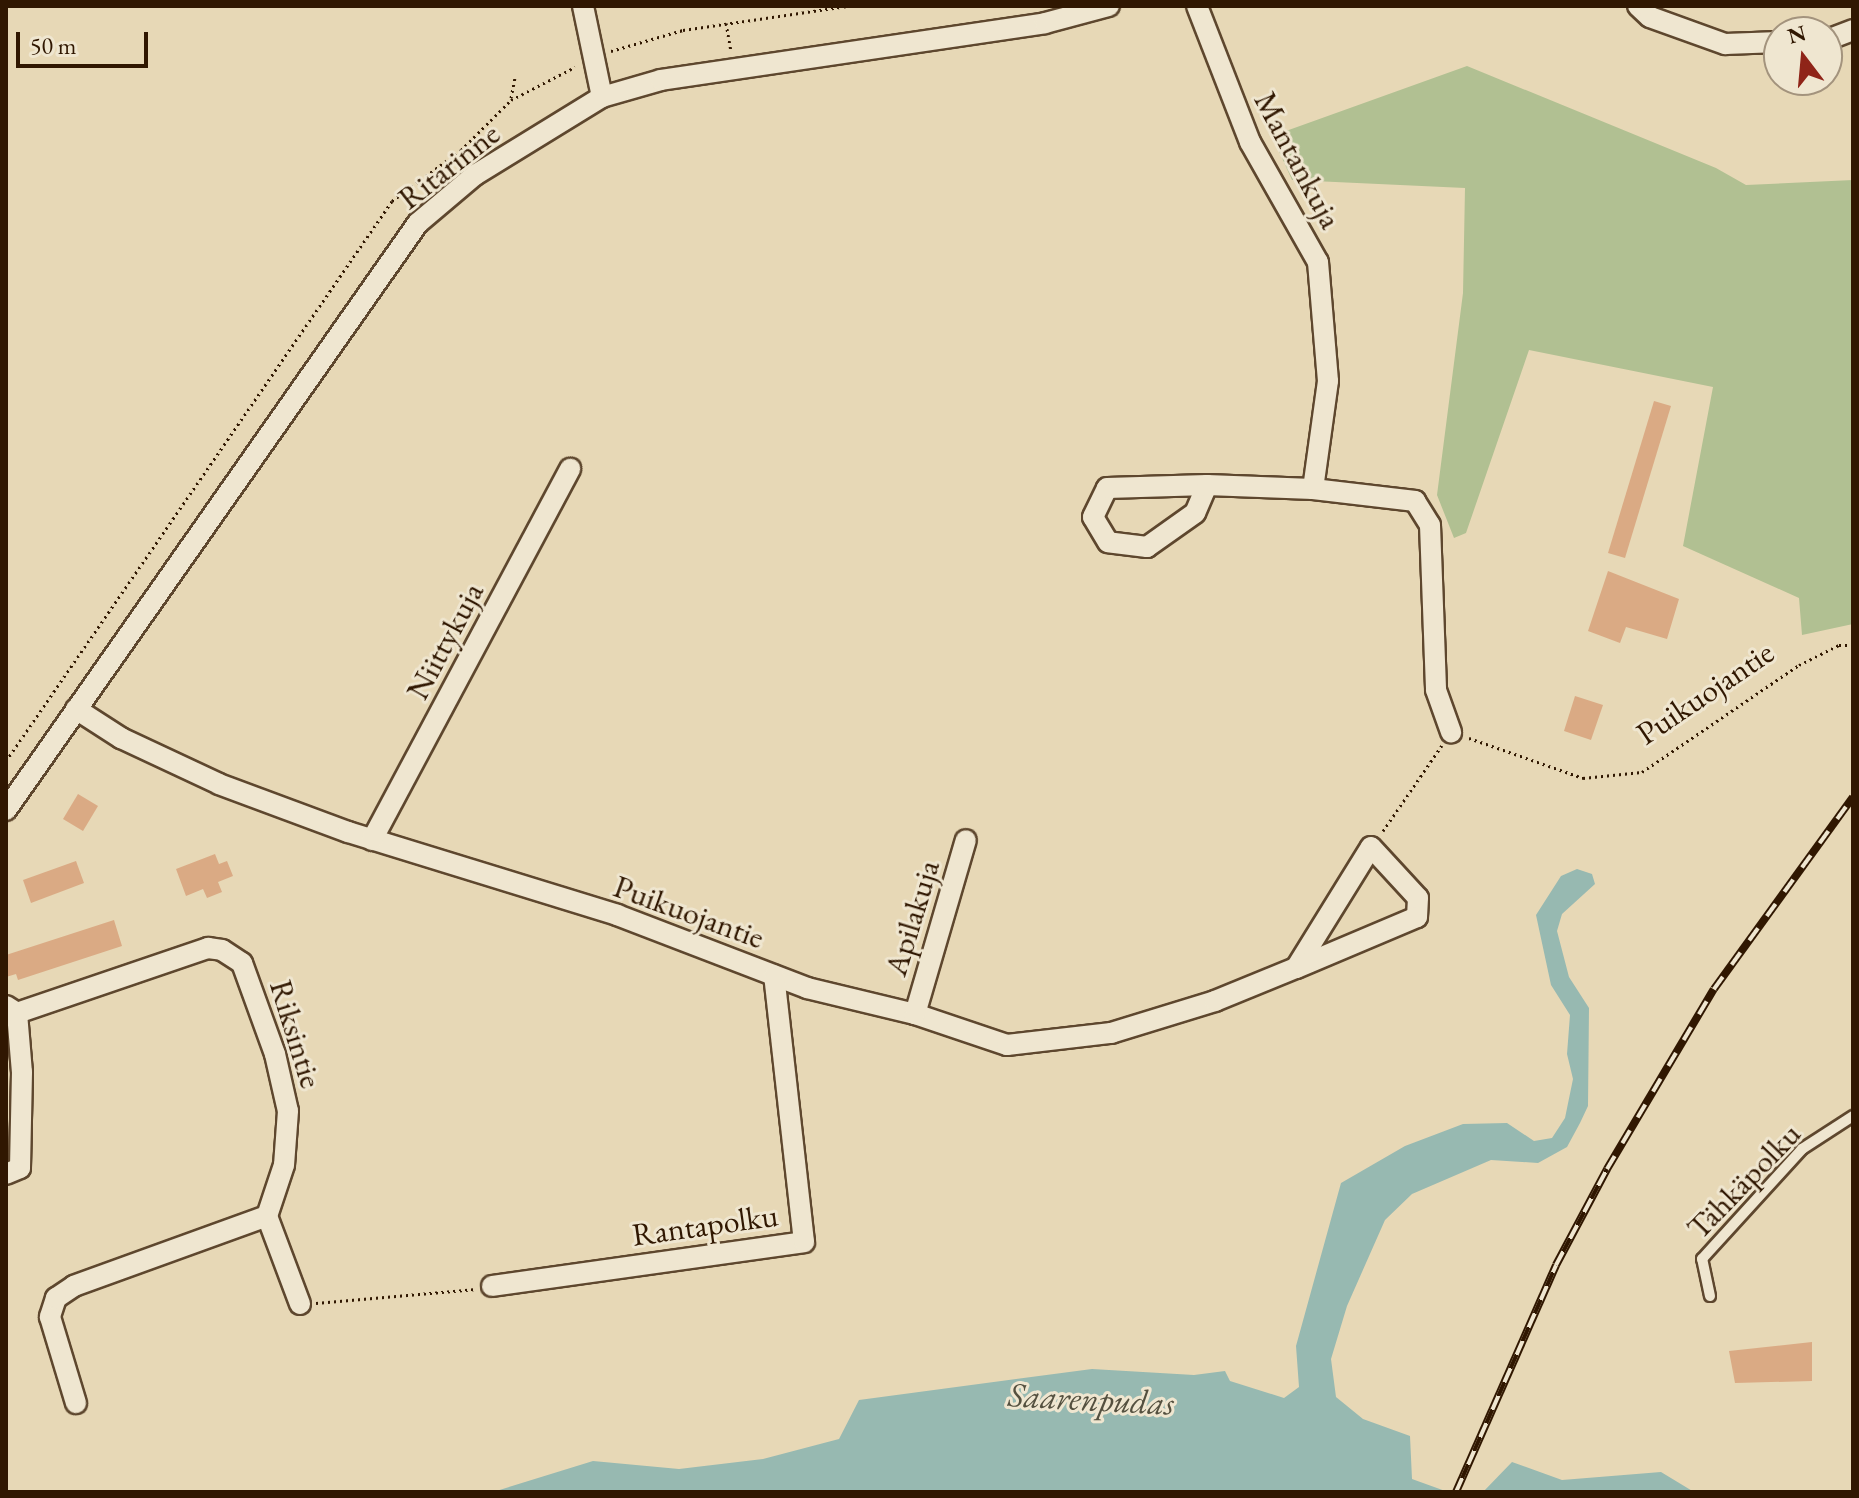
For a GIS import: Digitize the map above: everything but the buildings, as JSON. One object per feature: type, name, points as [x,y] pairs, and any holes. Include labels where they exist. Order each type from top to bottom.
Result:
[{"type":"street","points":[[583,6],[602,97]]},
{"type":"street","name":"Ritarinne","points":[[6,810],[418,223],[475,175],[602,97],[661,80],[1045,23],[1109,6]]},
{"type":"street","name":"Mantankuja","points":[[1197,6],[1250,142],[1318,262],[1328,381],[1313,489]]},
{"type":"street","points":[[1638,6],[1650,17],[1725,44],[1763,43]]},
{"type":"street","name":"Niittykuja","points":[[372,840],[570,469]]},
{"type":"street","points":[[1207,485],[1195,513],[1147,547],[1108,542],[1093,517],[1107,488],[1207,485],[1313,489],[1415,501],[1430,525],[1436,690],[1451,732]]},
{"type":"street","name":"Puikuojantie","points":[[76,709],[121,738],[219,784],[372,840],[617,915],[774,976],[915,1014],[1007,1045],[1111,1033],[1215,1001],[1417,917],[1418,898],[1371,847]]},
{"type":"street","name":"Apilakuja","points":[[915,1014],[966,840]]},
{"type":"street","points":[[1296,968],[1371,847]]},
{"type":"street","name":"Riksintie","points":[[11,1009],[208,948],[242,963],[275,1054],[288,1111],[284,1165],[267,1216]]},
{"type":"street","name":"Rantapolku","points":[[492,1286],[804,1242],[774,976]]},
{"type":"street","points":[[6,1174],[20,1168],[22,1072],[11,1009]]},
{"type":"street","points":[[76,1403],[50,1317],[56,1298],[74,1286],[267,1216],[300,1304]]},
{"type":"lane","name":"Tähkäpolku","points":[[1710,1296],[1702,1259],[1802,1149],[1853,1116]]},
{"type":"path","points":[[6,761],[392,201],[461,150],[511,100],[594,57],[683,30],[847,6]]},
{"type":"path","points":[[726,23],[734,69]]},
{"type":"path","points":[[511,100],[515,78]]},
{"type":"path","name":"Puikuojantie","points":[[1451,732],[1583,778],[1642,772],[1799,665],[1839,645],[1853,645]]},
{"type":"path","points":[[1371,847],[1451,732]]},
{"type":"path","points":[[300,1304],[492,1286]]},
{"type":"green space","points":[[1467,66],[1716,168],[1746,185],[1853,180],[1853,624],[1802,635],[1799,598],[1683,546],[1713,387],[1529,350],[1466,533],[1454,538],[1437,495],[1463,293],[1465,188],[1292,180],[1272,136]]},
{"type":"water","name":"Saarenpudas","points":[[1577,869],[1592,874],[1595,884],[1562,914],[1557,931],[1569,977],[1589,1008],[1588,1106],[1580,1123],[1567,1147],[1538,1163],[1491,1160],[1412,1194],[1385,1220],[1347,1306],[1331,1359],[1336,1397],[1363,1419],[1410,1436],[1412,1479],[1448,1492],[493,1492],[593,1461],[679,1469],[763,1459],[839,1439],[859,1400],[1092,1369],[1194,1375],[1225,1371],[1230,1381],[1284,1398],[1299,1387],[1296,1346],[1341,1183],[1405,1146],[1463,1124],[1507,1123],[1534,1141],[1552,1138],[1565,1118],[1573,1079],[1567,1054],[1570,1015],[1551,985],[1536,915],[1561,876]]},
{"type":"water","points":[[1512,1462],[1562,1480],[1661,1472],[1694,1492],[1483,1492]]},
{"type":"railway","points":[[1456,1492],[1556,1265],[1607,1169],[1714,989],[1853,797]]}]
